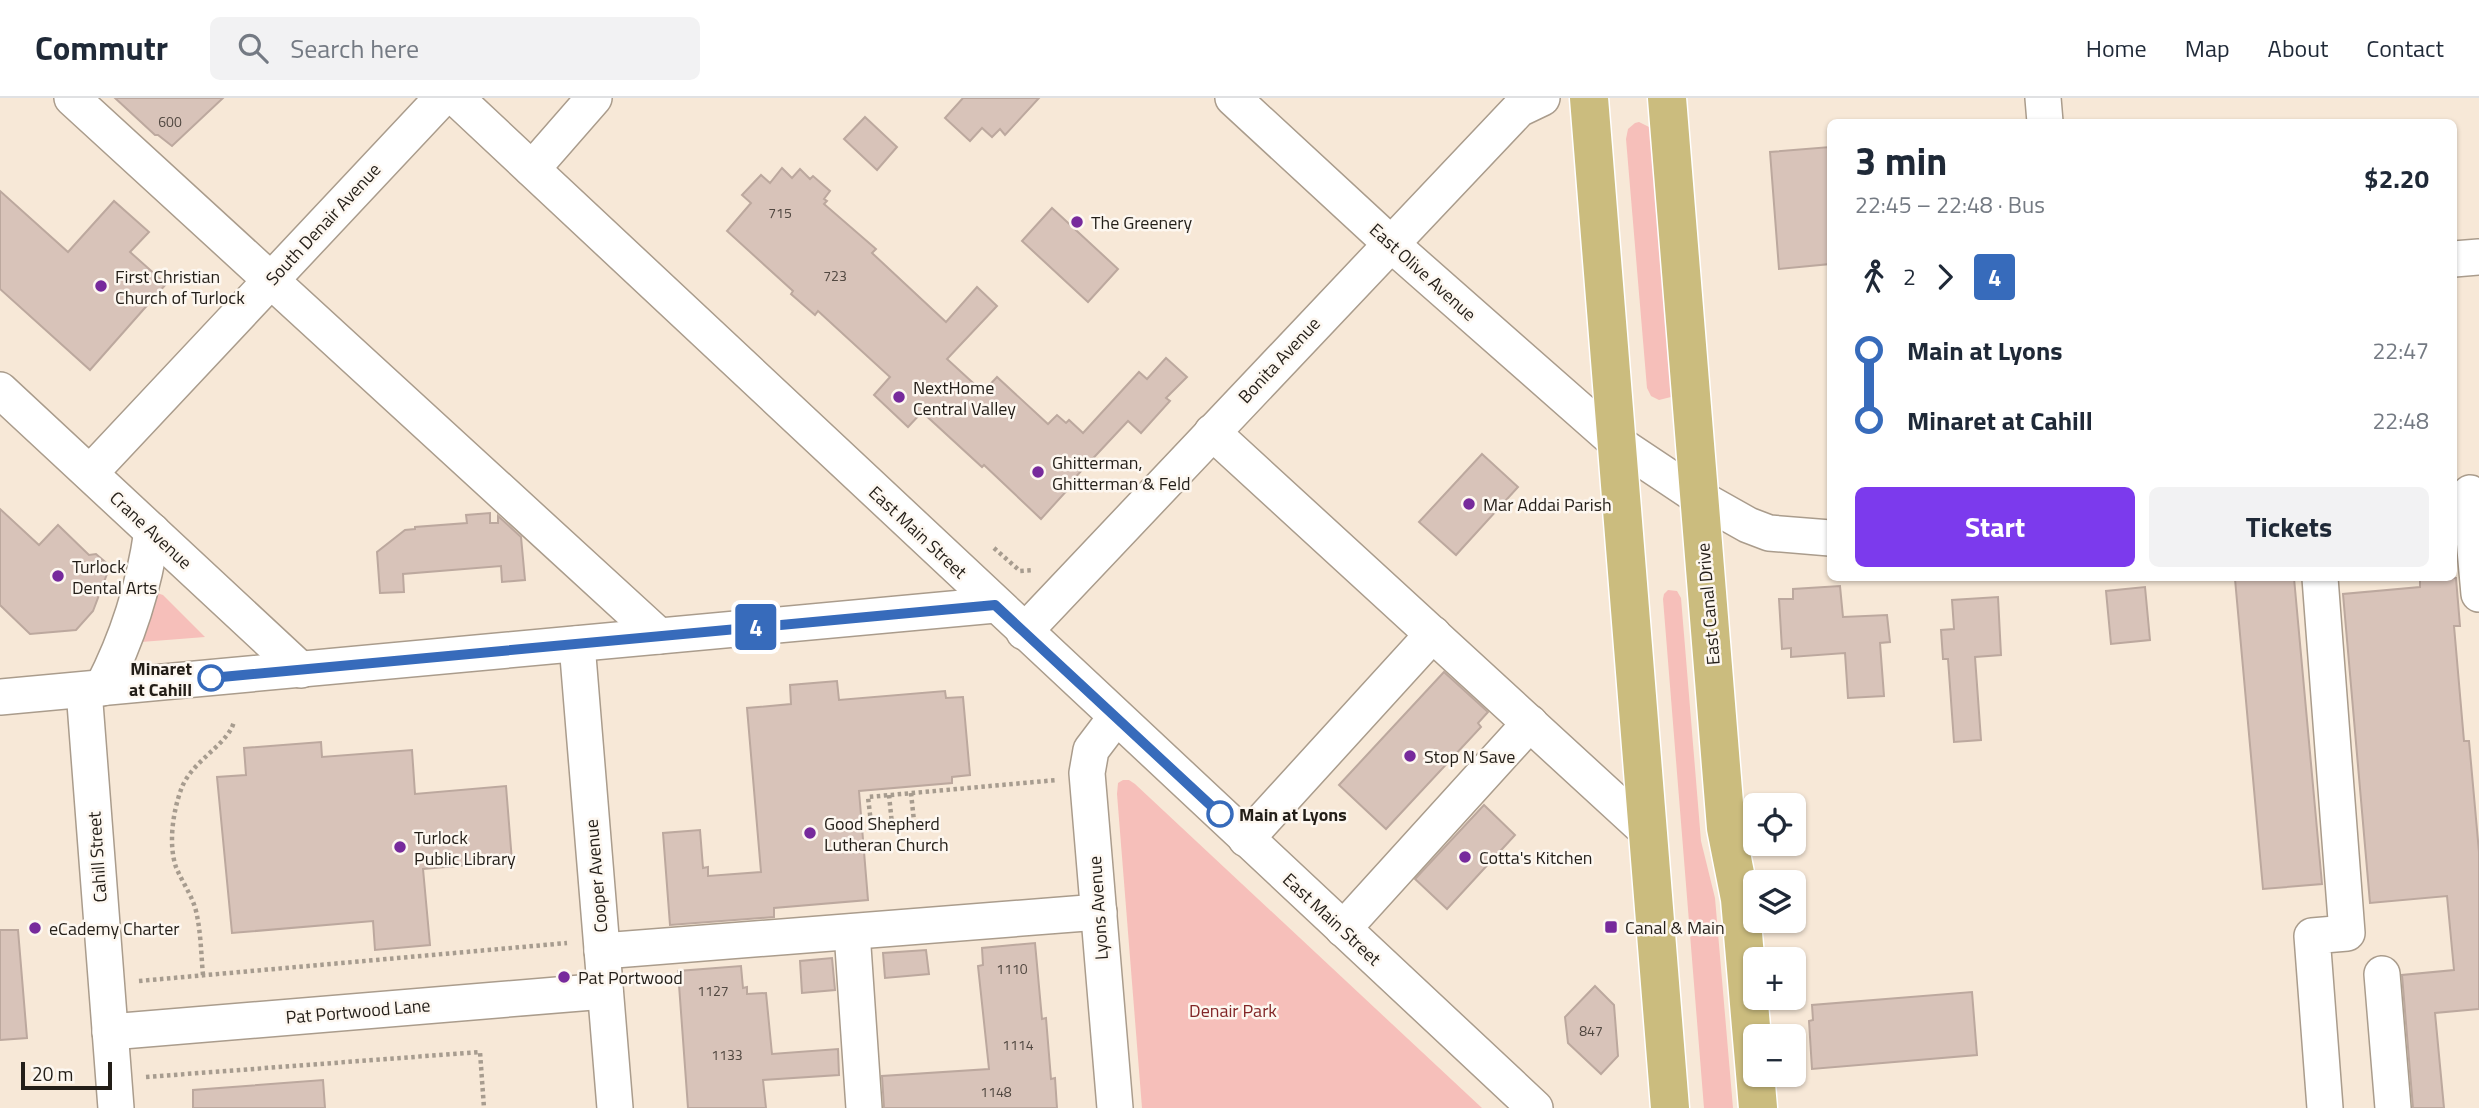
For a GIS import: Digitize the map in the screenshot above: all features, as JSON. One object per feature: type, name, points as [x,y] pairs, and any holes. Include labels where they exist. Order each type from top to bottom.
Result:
[{"type":"main road","points":[[1589,98],[1670,1108]]},
{"type":"main road","name":"East Canal Drive","points":[[1667,98],[1726,828],[1740,899],[1758,1108]]},
{"type":"street","points":[[72,98],[659,636]]},
{"type":"street","name":"South Denair Avenue","points":[[90,473],[442,98]]},
{"type":"street","name":"East Main Street","points":[[456,98],[1535,1108]]},
{"type":"street","points":[[532,169],[594,98]]},
{"type":"street","name":"East Olive Avenue","points":[[1233,98],[1390,243],[1616,442],[1700,498],[1748,525],[1769,533],[1827,538]]},
{"type":"street","name":"Bonita Avenue","points":[[1024,632],[1519,108],[1542,98]]},
{"type":"street","points":[[2043,98],[2045,119]]},
{"type":"street","points":[[2457,260],[2479,257]]},
{"type":"street","name":"Crane Avenue","points":[[0,390],[301,670]]},
{"type":"street","points":[[1212,432],[1647,832]]},
{"type":"street","points":[[2468,493],[2479,594]]},
{"type":"street","points":[[93,689],[124,643],[142,590],[152,531]]},
{"type":"street","points":[[2320,581],[2347,933],[2312,936],[2325,1108]]},
{"type":"street","points":[[0,697],[995,605]]},
{"type":"street","points":[[1246,839],[1433,634]]},
{"type":"street","name":"Cooper Avenue","points":[[577,644],[615,1108]]},
{"type":"street","name":"Cahill Street","points":[[93,689],[110,1032],[117,1108]]},
{"type":"street","name":"Lyons Avenue","points":[[1115,717],[1094,745],[1088,763],[1115,1108]]},
{"type":"street","points":[[1343,929],[1530,723]]},
{"type":"street","points":[[602,951],[1099,912]]},
{"type":"street","points":[[852,932],[864,1108]]},
{"type":"street","points":[[2382,974],[2393,1108]]},
{"type":"street","name":"Pat Portwood Lane","points":[[110,1032],[606,991]]},
{"type":"path","points":[[994,548],[1020,571],[1034,570]]},
{"type":"path","points":[[203,975],[196,911],[175,864],[173,825],[178,800],[187,777],[203,757],[229,735],[234,721]]},
{"type":"path","points":[[871,823],[868,797],[1058,780]]},
{"type":"path","points":[[911,793],[914,821]]},
{"type":"path","points":[[889,795],[892,824]]},
{"type":"path","points":[[135,981],[567,943]]},
{"type":"path","points":[[142,1078],[480,1052],[484,1108]]},
{"type":"green space","points":[[1639,122],[1651,128],[1674,390],[1671,397],[1659,400],[1651,396],[1647,388],[1626,139],[1628,129]]},
{"type":"green space","points":[[1668,590],[1677,591],[1681,598],[1701,841],[1715,898],[1733,1108],[1704,1108],[1663,599]]},
{"type":"green space","points":[[157,593],[163,595],[205,637],[141,642]]},
{"type":"green space","name":"Denair Park","points":[[1123,780],[1135,784],[1482,1108],[1142,1108],[1117,794],[1118,783]]},
{"type":"building","points":[[115,98],[223,98],[172,146],[155,135]]},
{"type":"building","points":[[963,98],[1039,98],[1005,135],[1000,129],[992,137],[982,128],[970,141],[945,118]]},
{"type":"building","points":[[865,117],[897,147],[877,170],[844,139]]},
{"type":"building","points":[[1827,147],[1827,264],[1779,269],[1770,152]]},
{"type":"building","points":[[782,168],[792,178],[800,169],[810,179],[813,176],[830,191],[824,204],[876,249],[872,253],[946,322],[977,287],[997,306],[947,359],[983,392],[997,377],[1048,424],[1057,415],[1066,423],[1069,420],[1083,433],[1139,372],[1147,379],[1166,358],[1187,377],[1166,398],[1170,401],[1141,433],[1128,421],[1069,484],[1071,486],[1041,519],[922,412],[908,427],[874,395],[890,377],[818,311],[815,315],[791,294],[793,291],[727,231],[751,203],[742,195],[761,175],[770,183]]},
{"type":"building","name":"First Christian Church of Turlock","points":[[0,191],[68,252],[114,201],[149,232],[130,252],[166,284],[90,370],[0,289]]},
{"type":"building","points":[[1052,208],[1118,269],[1088,302],[1022,241]]},
{"type":"building","name":"Mar Addai Parish","points":[[1482,454],[1518,487],[1456,555],[1419,522]]},
{"type":"building","name":"Turlock Dental Arts","points":[[0,509],[39,545],[58,525],[89,555],[96,554],[110,566],[93,611],[76,630],[30,634],[0,605]]},
{"type":"building","points":[[490,513],[490,523],[498,523],[498,516],[521,537],[525,580],[502,582],[501,566],[403,574],[404,592],[380,593],[377,552],[405,530],[467,523],[466,515]]},
{"type":"building","points":[[2235,581],[2294,581],[2322,884],[2263,889]]},
{"type":"building","points":[[2420,581],[2456,581],[2460,626],[2454,626],[2464,741],[2469,741],[2479,852],[2479,1009],[2435,1013],[2444,1108],[2413,1108],[2402,975],[2454,970],[2447,896],[2370,903],[2343,594],[2420,587]]},
{"type":"building","points":[[1840,586],[1843,617],[1887,615],[1890,642],[1880,643],[1884,696],[1848,698],[1845,653],[1791,657],[1791,648],[1782,649],[1779,599],[1793,599],[1793,589]]},
{"type":"building","points":[[2145,587],[2150,640],[2111,644],[2106,591]]},
{"type":"building","points":[[1998,597],[2001,655],[1975,657],[1981,740],[1954,742],[1948,659],[1943,659],[1941,630],[1954,629],[1952,600]]},
{"type":"building","name":"Stop N Save","points":[[1444,672],[1488,712],[1478,723],[1481,727],[1386,829],[1339,785]]},
{"type":"building","name":"Good Shepherd Lutheran Church","points":[[837,681],[839,700],[945,691],[946,698],[963,697],[970,775],[952,777],[952,783],[859,791],[868,900],[774,908],[774,917],[670,925],[663,833],[700,830],[703,868],[708,867],[708,876],[761,872],[747,708],[791,704],[790,685]]},
{"type":"building","name":"Turlock Public Library","points":[[321,742],[322,757],[412,750],[415,794],[506,786],[512,861],[423,869],[430,945],[375,950],[373,921],[232,933],[217,777],[246,775],[244,748]]},
{"type":"building","name":"Cotta's Kitchen","points":[[1484,805],[1515,835],[1447,909],[1415,879]]},
{"type":"building","points":[[0,930],[18,930],[27,1038],[0,1040]]},
{"type":"building","points":[[1035,943],[1042,1019],[1046,1018],[1051,1079],[1055,1078],[1057,1108],[884,1108],[882,1076],[989,1069],[978,966],[983,965],[982,948]]},
{"type":"building","points":[[926,950],[929,974],[885,978],[883,953]]},
{"type":"building","points":[[832,958],[835,990],[802,993],[800,961]]},
{"type":"building","points":[[741,966],[743,988],[747,987],[747,994],[766,993],[772,1054],[838,1049],[839,1075],[763,1080],[766,1108],[688,1108],[678,971]]},
{"type":"building","points":[[1595,986],[1614,1005],[1618,1056],[1601,1074],[1568,1043],[1565,1017]]},
{"type":"building","points":[[1972,992],[1977,1055],[1812,1069],[1809,1021],[1813,1020],[1812,1005]]},
{"type":"building","points":[[323,1080],[325,1108],[193,1108],[193,1090]]},
{"type":"bus line","name":"4","points":[[211,678],[995,605],[1220,814]]},
{"type":"place","name":"The Greenery","points":[[1077,222]]},
{"type":"place","name":"First Christian Church of Turlock","points":[[101,286]]},
{"type":"place","name":"NextHome Central Valley","points":[[899,397]]},
{"type":"place","name":"Ghitterman, Ghitterman & Feld","points":[[1038,472]]},
{"type":"place","name":"Mar Addai Parish","points":[[1469,504]]},
{"type":"place","name":"Turlock Dental Arts","points":[[58,576]]},
{"type":"place","name":"Minaret at Cahill","points":[[211,678]]},
{"type":"place","name":"Stop N Save","points":[[1410,756]]},
{"type":"place","name":"Main at Lyons","points":[[1220,814]]},
{"type":"place","name":"Good Shepherd Lutheran Church","points":[[810,833]]},
{"type":"place","name":"Turlock Public Library","points":[[400,847]]},
{"type":"place","name":"Cotta's Kitchen","points":[[1465,857]]},
{"type":"place","name":"Canal & Main","points":[[1611,927]]},
{"type":"place","name":"eCademy Charter","points":[[35,928]]},
{"type":"place","name":"Pat Portwood","points":[[564,977]]}]
